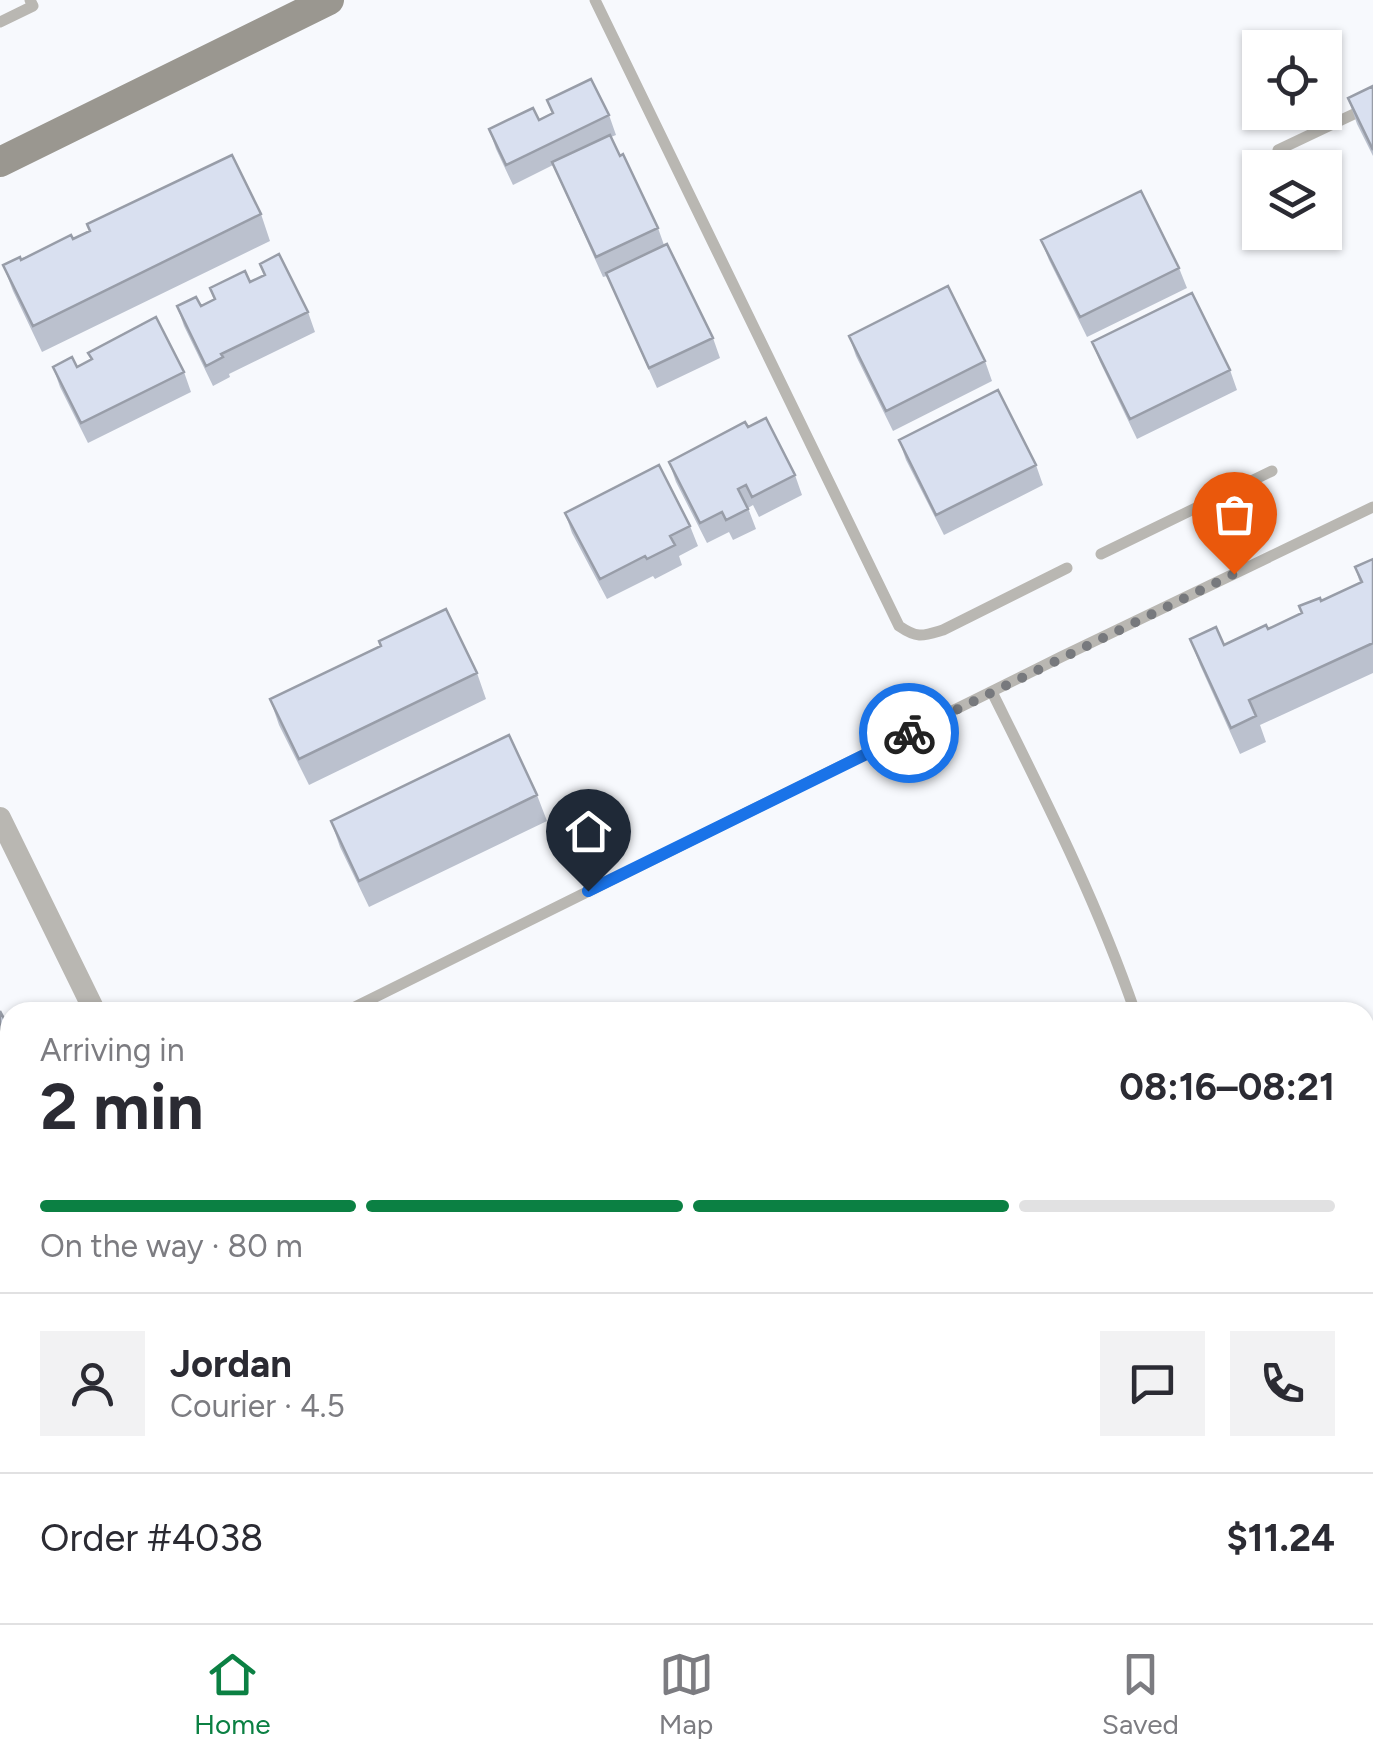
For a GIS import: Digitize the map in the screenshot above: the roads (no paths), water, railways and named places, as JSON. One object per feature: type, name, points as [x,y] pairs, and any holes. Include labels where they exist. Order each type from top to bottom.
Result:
[{"type":"main road","points":[[0,162],[329,0]]},
{"type":"street","points":[[0,818],[90,1002]]},
{"type":"lane","points":[[0,22],[33,6],[30,0]]},
{"type":"lane","points":[[595,0],[900,626],[923,636],[943,630],[1067,568]]},
{"type":"lane","points":[[1278,150],[1373,105]]},
{"type":"lane","points":[[1100,554],[1272,470]]},
{"type":"lane","points":[[365,1002],[1373,507]]},
{"type":"lane","points":[[992,692],[1072,854],[1131,1002]]}]
